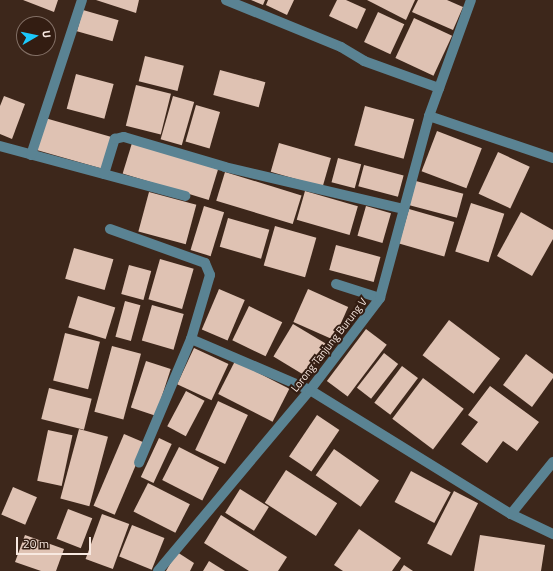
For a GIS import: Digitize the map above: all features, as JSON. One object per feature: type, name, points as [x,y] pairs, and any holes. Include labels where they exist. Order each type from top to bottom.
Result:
[{"type":"street","points":[[31,155],[82,0]]},
{"type":"street","points":[[226,0],[341,47],[364,61],[439,88]]},
{"type":"street","name":"Lorong Tanjung Burung V","points":[[158,571],[310,390],[380,298],[429,116],[471,0]]},
{"type":"street","points":[[429,116],[553,158]]},
{"type":"street","points":[[104,174],[115,139],[124,137],[225,167],[404,209]]},
{"type":"street","points":[[0,146],[185,196]]},
{"type":"street","points":[[110,229],[205,263],[209,268],[210,275],[191,339],[139,463]]},
{"type":"street","points":[[336,284],[380,298]]},
{"type":"street","points":[[191,339],[310,390],[511,514],[553,534]]},
{"type":"street","points":[[511,514],[553,462]]},
{"type":"building","points":[[23,0],[58,0],[54,12]]},
{"type":"building","points":[[96,0],[139,0],[136,13]]},
{"type":"building","points":[[251,0],[265,0],[263,5]]},
{"type":"building","points":[[268,0],[294,0],[287,15],[266,5]]},
{"type":"building","points":[[337,0],[346,0],[366,9],[357,29],[329,16]]},
{"type":"building","points":[[367,0],[415,0],[406,20]]},
{"type":"building","points":[[418,0],[447,0],[463,7],[453,30],[412,12]]},
{"type":"building","points":[[83,10],[119,20],[113,41],[77,31]]},
{"type":"building","points":[[378,12],[404,24],[390,54],[364,42]]},
{"type":"building","points":[[414,18],[452,36],[433,76],[395,58]]},
{"type":"building","points":[[145,56],[184,66],[178,91],[139,81]]},
{"type":"building","points":[[220,70],[265,82],[259,107],[213,95]]},
{"type":"building","points":[[76,74],[114,84],[104,119],[67,109]]},
{"type":"building","points":[[136,85],[171,94],[161,134],[126,126]]},
{"type":"building","points":[[4,96],[25,104],[12,139],[0,134],[0,106]]},
{"type":"building","points":[[173,96],[194,102],[182,145],[161,139]]},
{"type":"building","points":[[196,105],[220,112],[210,148],[186,142]]},
{"type":"building","points":[[365,106],[414,119],[404,159],[354,146]]},
{"type":"building","points":[[45,118],[113,138],[104,169],[36,150]]},
{"type":"building","points":[[437,131],[482,148],[466,188],[422,171]]},
{"type":"building","points":[[132,143],[218,169],[209,200],[123,174]]},
{"type":"building","points":[[279,143],[331,158],[323,187],[271,172]]},
{"type":"building","points":[[498,152],[530,167],[510,208],[479,194]]},
{"type":"building","points":[[338,158],[361,164],[355,188],[332,182]]},
{"type":"building","points":[[364,165],[404,176],[398,197],[358,186]]},
{"type":"building","points":[[225,172],[302,195],[293,224],[216,201]]},
{"type":"building","points":[[416,181],[463,194],[457,218],[410,205]]},
{"type":"building","points":[[305,191],[358,206],[350,235],[297,220]]},
{"type":"building","points":[[149,192],[196,205],[186,244],[138,232]]},
{"type":"building","points":[[471,203],[504,214],[489,262],[455,252]]},
{"type":"building","points":[[204,206],[224,212],[211,256],[191,250]]},
{"type":"building","points":[[366,206],[391,213],[382,243],[357,236]]},
{"type":"building","points":[[409,209],[454,222],[444,257],[399,244]]},
{"type":"building","points":[[521,212],[553,230],[553,239],[532,276],[497,256]]},
{"type":"building","points":[[228,218],[269,230],[261,259],[220,247]]},
{"type":"building","points":[[275,226],[316,238],[305,277],[264,265]]},
{"type":"building","points":[[336,245],[380,257],[374,282],[329,270]]},
{"type":"building","points":[[74,248],[113,259],[105,290],[65,279]]},
{"type":"building","points":[[160,259],[194,269],[182,309],[148,299]]},
{"type":"building","points":[[129,265],[151,271],[143,300],[121,294]]},
{"type":"building","points":[[219,289],[245,300],[228,340],[202,330]]},
{"type":"building","points":[[308,289],[348,307],[334,340],[293,322]]},
{"type":"building","points":[[78,296],[115,307],[106,339],[68,328]]},
{"type":"building","points":[[125,301],[140,305],[131,341],[115,337]]},
{"type":"building","points":[[152,305],[184,314],[174,350],[142,341]]},
{"type":"building","points":[[249,306],[282,322],[266,356],[232,340]]},
{"type":"building","points":[[449,320],[500,359],[474,394],[423,355]]},
{"type":"building","points":[[293,324],[326,344],[307,377],[273,357]]},
{"type":"building","points":[[366,329],[387,345],[348,397],[327,381]]},
{"type":"building","points":[[65,333],[100,342],[88,389],[53,381]]},
{"type":"building","points":[[112,346],[141,354],[123,419],[94,412]]},
{"type":"building","points":[[194,348],[228,364],[212,400],[177,384]]},
{"type":"building","points":[[384,353],[398,364],[371,399],[357,388]]},
{"type":"building","points":[[526,354],[553,374],[553,378],[532,407],[503,385]]},
{"type":"building","points":[[146,361],[171,369],[156,416],[131,408]]},
{"type":"building","points":[[235,361],[289,389],[273,422],[218,394]]},
{"type":"building","points":[[402,366],[418,378],[390,415],[374,403]]},
{"type":"building","points":[[423,378],[464,409],[433,449],[392,419]]},
{"type":"building","points":[[490,386],[539,422],[517,451],[503,441],[487,463],[461,444],[478,422],[468,415]]},
{"type":"building","points":[[49,388],[92,399],[84,430],[41,419]]},
{"type":"building","points":[[186,391],[205,401],[186,436],[167,426]]},
{"type":"building","points":[[218,401],[248,415],[225,464],[195,450]]},
{"type":"building","points":[[317,415],[339,430],[311,472],[289,456]]},
{"type":"building","points":[[79,429],[108,437],[89,506],[60,499]]},
{"type":"building","points":[[48,430],[72,435],[62,486],[37,481]]},
{"type":"building","points":[[124,434],[145,443],[115,515],[94,506]]},
{"type":"building","points":[[159,438],[172,444],[154,483],[141,477]]},
{"type":"building","points":[[179,447],[219,467],[202,500],[162,480]]},
{"type":"building","points":[[334,449],[379,481],[361,507],[316,475]]},
{"type":"building","points":[[286,470],[337,503],[316,536],[265,503]]},
{"type":"building","points":[[411,471],[451,492],[434,523],[395,502]]},
{"type":"building","points":[[148,483],[190,504],[175,533],[133,512]]},
{"type":"building","points":[[13,487],[37,497],[25,525],[1,515]]},
{"type":"building","points":[[240,489],[269,507],[254,531],[225,513]]},
{"type":"building","points":[[454,491],[478,503],[451,556],[427,544]]},
{"type":"building","points":[[68,509],[92,518],[81,548],[57,539]]},
{"type":"building","points":[[102,514],[129,524],[113,569],[86,559]]},
{"type":"building","points":[[221,515],[287,557],[278,571],[249,571],[204,543]]},
{"type":"building","points":[[132,525],[164,538],[152,570],[119,557]]},
{"type":"building","points":[[359,529],[401,558],[392,571],[343,571],[334,565]]},
{"type":"building","points":[[25,535],[64,549],[56,571],[41,571],[15,562]]},
{"type":"building","points":[[480,535],[545,545],[541,571],[474,571]]},
{"type":"building","points":[[177,552],[194,563],[190,571],[166,571]]},
{"type":"building","points":[[209,561],[225,571],[203,571]]},
{"type":"building","points":[[404,565],[413,571],[400,571]]}]
